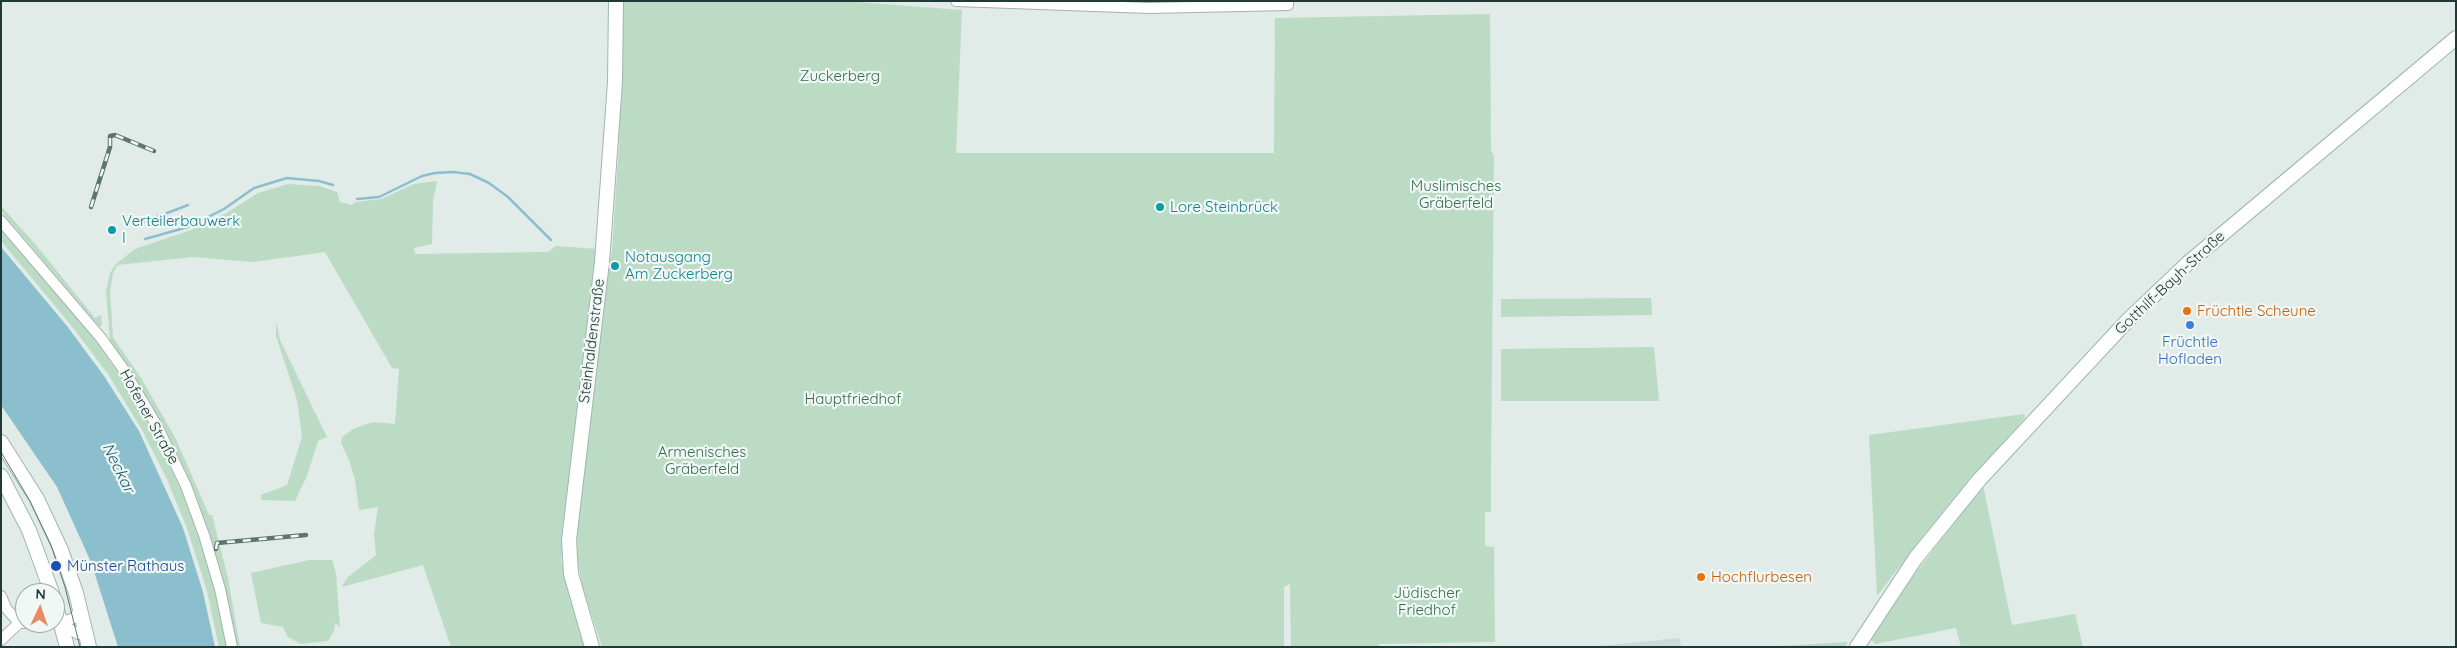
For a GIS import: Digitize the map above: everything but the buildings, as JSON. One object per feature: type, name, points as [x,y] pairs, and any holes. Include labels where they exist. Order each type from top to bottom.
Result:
[{"type":"main road","name":"Steinhaldenstraße","points":[[592,647],[571,574],[569,540],[602,262],[615,82],[616,1]]},
{"type":"main road","name":"Gotthilf-Bayh-Straße","points":[[1857,647],[1915,559],[1992,466],[2129,319],[2188,264],[2456,38]]},
{"type":"main road","points":[[1,442],[23,474],[51,528],[80,609],[85,641]]},
{"type":"main road","points":[[1,476],[29,530],[48,583]]},
{"type":"main road","points":[[63,633],[67,647]]},
{"type":"main road","points":[[67,647],[73,635],[85,641]]},
{"type":"street","points":[[956,1],[1149,8],[1288,3]]},
{"type":"street","name":"Hofener Straße","points":[[1,220],[101,338],[124,370],[157,426],[186,486],[204,535],[220,589],[232,647]]},
{"type":"street","points":[[1,596],[6,608],[15,618]]},
{"type":"street","points":[[65,621],[74,618],[80,609]]},
{"type":"street","points":[[1,640],[15,627]]},
{"type":"street","points":[[65,627],[85,641]]},
{"type":"shaded area","points":[[1680,638],[1681,647],[1589,647]]},
{"type":"green space","name":"Hauptfriedhof","points":[[621,1],[843,1],[962,10],[956,153],[1274,153],[1275,18],[1490,14],[1491,150],[1494,156],[1491,512],[1485,512],[1485,546],[1494,547],[1495,642],[1379,644],[1379,647],[1291,647],[1290,584],[1284,587],[1284,647],[602,647],[583,589],[577,558],[578,519],[606,280],[612,250],[619,146]]},
{"type":"green space","points":[[437,181],[433,201],[432,244],[414,248],[415,254],[548,252],[556,246],[598,249],[561,561],[588,647],[451,647],[423,565],[342,587],[347,578],[376,555],[374,534],[378,507],[359,510],[355,480],[341,443],[342,437],[355,428],[373,422],[395,424],[399,369],[392,368],[325,252],[253,262],[193,257],[117,265],[113,273],[110,292],[113,337],[141,378],[176,439],[209,515],[212,515],[228,578],[240,647],[237,647],[216,558],[192,489],[150,403],[110,341],[106,291],[110,273],[116,264],[135,249],[191,230],[225,214],[258,193],[288,184],[319,186],[337,192],[340,202],[352,205],[355,202],[381,199],[414,184]]},
{"type":"green space","points":[[1,206],[36,245],[95,318],[101,315],[102,326],[99,326],[1,211]]},
{"type":"green space","points":[[1,227],[96,341],[119,374],[152,429],[180,487],[200,538],[216,590],[227,647],[219,647],[207,591],[187,528],[166,477],[142,430],[108,374],[70,324],[1,241]]},
{"type":"green space","points":[[1651,298],[1652,315],[1501,317],[1501,299]]},
{"type":"green space","points":[[276,321],[280,340],[327,437],[318,441],[307,476],[295,501],[261,500],[261,495],[287,485],[302,437],[297,400],[276,336]]},
{"type":"green space","points":[[1654,347],[1659,401],[1501,401],[1501,349]]},
{"type":"green space","points":[[2024,414],[2025,418],[1923,536],[1877,596],[1869,435]]},
{"type":"green space","points":[[1983,485],[2012,625],[2075,614],[2083,647],[1961,647],[1956,628],[1875,644],[1871,639],[1914,575]]},
{"type":"green space","points":[[309,560],[332,560],[336,573],[340,627],[335,623],[334,631],[328,641],[301,644],[288,637],[283,627],[261,623],[251,573]]},
{"type":"green space","points":[[1848,642],[1845,647],[1763,647]]},
{"type":"water","name":"Neckar","points":[[1,247],[67,326],[104,376],[139,431],[183,528],[203,592],[215,647],[118,647],[91,562],[57,487],[1,405]]},
{"type":"waterway","points":[[357,199],[379,197],[422,176],[435,173],[453,172],[470,174],[489,183],[508,197],[551,240]]},
{"type":"waterway","points":[[145,239],[188,227],[224,209],[254,188],[287,178],[319,181],[333,185]]},
{"type":"waterway","points":[[136,225],[188,205]]},
{"type":"tram line","points":[[1,452],[30,501],[51,545],[65,587],[80,647]]},
{"type":"railway","points":[[91,207],[110,147],[110,136],[115,135],[154,151]]},
{"type":"railway","points":[[216,549],[217,543],[306,535]]},
{"type":"place","name":"Lore Steinbrück","points":[[1160,207]]},
{"type":"place","name":"Verteilerbauwerk I","points":[[112,230]]},
{"type":"place","name":"Notausgang Am Zuckerberg","points":[[615,266]]},
{"type":"place","name":"Früchtle Scheune","points":[[2187,311]]},
{"type":"place","name":"Früchtle Hofladen","points":[[2190,325]]},
{"type":"place","name":"Münster Rathaus","points":[[56,566]]},
{"type":"place","name":"Hochflurbesen","points":[[1701,577]]},
{"type":"park label","name":"Zuckerberg","points":[[840,76]]},
{"type":"park label","name":"Muslimisches Gräberfeld","points":[[1456,194]]},
{"type":"park label","name":"Armenisches Gräberfeld","points":[[702,460]]},
{"type":"park label","name":"Jüdischer Friedhof","points":[[1427,602]]}]
